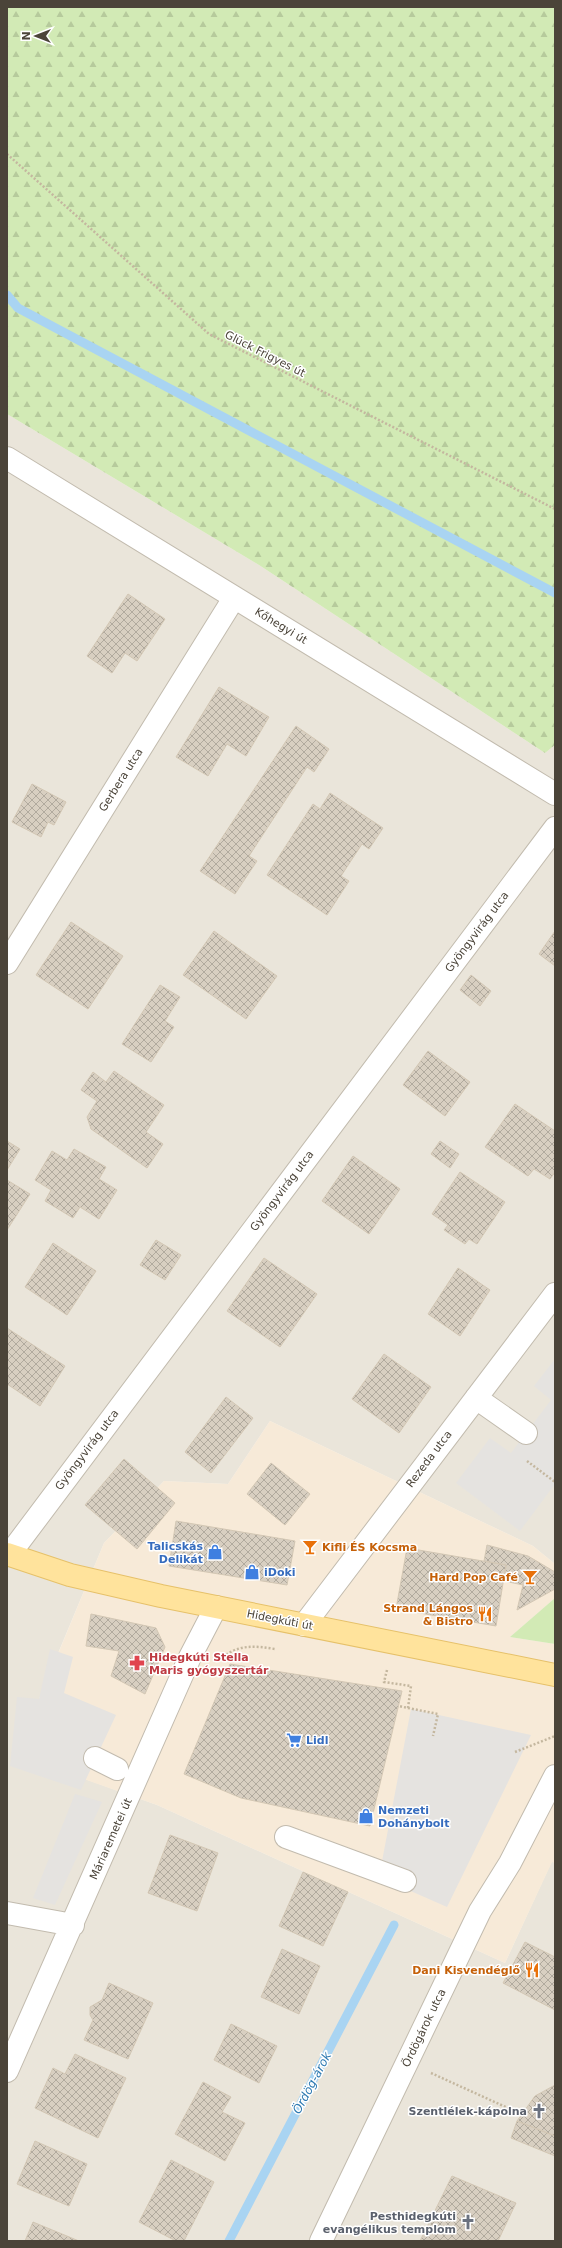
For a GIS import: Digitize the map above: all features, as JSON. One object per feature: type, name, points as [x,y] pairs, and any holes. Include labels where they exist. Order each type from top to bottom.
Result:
[{"type":"main road","name":"Hidegkúti út","points":[[8,1554],[70,1575],[216,1608],[555,1675]]},
{"type":"street","name":"Kőhegyi út","points":[[7,458],[555,794]]},
{"type":"street","name":"Gerbera utca","points":[[7,963],[234,598]]},
{"type":"street","name":"Gyöngyvirág utca","points":[[8,1554],[555,828]]},
{"type":"street","name":"Rezeda utca","points":[[304,1625],[555,1294]]},
{"type":"street","points":[[476,1398],[526,1433]]},
{"type":"street","name":"Máriaremetei út","points":[[7,2071],[73,1925],[190,1657],[216,1608]]},
{"type":"street","points":[[95,1758],[117,1769]]},
{"type":"street","name":"Ördögárok utca","points":[[321,2241],[480,1911],[510,1863],[555,1776]]},
{"type":"street","points":[[286,1838],[405,1880]]},
{"type":"street","points":[[7,1913],[73,1925]]},
{"type":"path","name":"Glück Frigyes út","points":[[7,154],[209,334],[555,509]]},
{"type":"path","points":[[388,1666],[384,1682],[411,1686],[408,1708]]},
{"type":"path","points":[[399,1706],[438,1714],[433,1736]]},
{"type":"path","points":[[515,1752],[555,1736]]},
{"type":"path","points":[[407,2062],[521,2114]]},
{"type":"shaded area","points":[[7,414],[259,565],[545,753],[555,745],[555,1564],[533,1546],[270,1421],[228,1484],[164,1481],[104,1543],[16,1754],[157,1805],[505,1963],[552,1861],[555,1863],[555,2241],[7,2241]]},
{"type":"shaded area","points":[[555,1359],[555,1484],[520,1531],[456,1483],[490,1438],[511,1453],[551,1400],[534,1386]]},
{"type":"shaded area","points":[[270,1421],[533,1546],[555,1564],[555,1598],[510,1637],[555,1644],[555,1863],[552,1862],[505,1963],[157,1805],[16,1755],[104,1543],[164,1481],[228,1484]]},
{"type":"shaded area","points":[[50,1649],[73,1657],[64,1693],[116,1715],[81,1790],[10,1766],[17,1697],[39,1699]]},
{"type":"shaded area","points":[[411,1709],[531,1735],[447,1907],[379,1877]]},
{"type":"shaded area","points":[[75,1794],[102,1802],[55,1905],[33,1898]]},
{"type":"green space","points":[[7,7],[555,7],[555,745],[545,753],[259,565],[7,414]]},
{"type":"green space","points":[[555,1598],[555,1644],[510,1637]]},
{"type":"building","points":[[128,594],[165,619],[137,661],[125,653],[112,673],[87,656]]},
{"type":"building","points":[[219,687],[269,717],[246,756],[227,744],[208,776],[176,757]]},
{"type":"building","points":[[296,726],[329,749],[314,772],[307,767],[249,856],[257,861],[235,894],[200,871]]},
{"type":"building","points":[[32,784],[66,802],[54,825],[48,822],[41,837],[12,822]]},
{"type":"building","points":[[330,793],[383,828],[369,849],[362,844],[341,876],[349,881],[327,915],[267,875],[313,804],[320,809]]},
{"type":"building","points":[[71,922],[123,956],[88,1009],[36,975]]},
{"type":"building","points":[[214,931],[277,976],[246,1019],[183,975]]},
{"type":"building","points":[[555,931],[555,966],[539,954]]},
{"type":"building","points":[[471,975],[491,991],[480,1006],[460,990]]},
{"type":"building","points":[[160,985],[180,997],[165,1021],[174,1027],[151,1062],[122,1044]]},
{"type":"building","points":[[428,1051],[470,1082],[445,1116],[403,1085]]},
{"type":"building","points":[[114,1071],[164,1105],[146,1132],[163,1144],[147,1168],[91,1129],[87,1117],[97,1101],[81,1090],[93,1072],[106,1082]]},
{"type":"building","points":[[515,1104],[555,1131],[555,1172],[550,1179],[534,1169],[528,1176],[485,1147]]},
{"type":"building","points":[[7,1141],[20,1149],[7,1170]]},
{"type":"building","points":[[440,1141],[459,1154],[450,1168],[431,1154]]},
{"type":"building","points":[[74,1149],[106,1167],[99,1179],[117,1190],[99,1219],[80,1207],[73,1218],[45,1201],[51,1190],[35,1180],[52,1151],[67,1160]]},
{"type":"building","points":[[353,1156],[400,1189],[369,1234],[322,1201]]},
{"type":"building","points":[[460,1172],[505,1202],[477,1244],[469,1239],[465,1244],[444,1230],[448,1225],[432,1214]]},
{"type":"building","points":[[7,1180],[30,1194],[7,1230]]},
{"type":"building","points":[[156,1240],[181,1255],[165,1280],[140,1265]]},
{"type":"building","points":[[53,1243],[96,1271],[67,1315],[25,1287]]},
{"type":"building","points":[[264,1258],[317,1294],[280,1347],[227,1311]]},
{"type":"building","points":[[458,1268],[490,1290],[460,1336],[428,1314]]},
{"type":"building","points":[[7,1328],[65,1366],[40,1406],[7,1384]]},
{"type":"building","points":[[384,1354],[431,1387],[399,1433],[352,1399]]},
{"type":"building","points":[[226,1397],[253,1418],[211,1473],[185,1452]]},
{"type":"building","points":[[124,1459],[175,1503],[137,1549],[85,1505]]},
{"type":"building","points":[[271,1463],[310,1494],[285,1525],[247,1494]]},
{"type":"building","points":[[176,1521],[295,1541],[287,1585],[169,1566]]},
{"type":"building","name":"Hard Pop Café","points":[[487,1545],[528,1556],[555,1572],[555,1589],[517,1610],[523,1585],[504,1581],[506,1565],[484,1561]]},
{"type":"building","points":[[407,1548],[506,1565],[496,1626],[396,1609]]},
{"type":"building","name":"Hidegkúti Stella Maris gyógyszertár","points":[[91,1614],[156,1628],[165,1647],[145,1694],[111,1676],[119,1651],[86,1646]]},
{"type":"building","name":"Lidl","points":[[230,1664],[402,1691],[370,1826],[241,1798],[184,1774]]},
{"type":"building","points":[[170,1835],[218,1853],[197,1911],[148,1893]]},
{"type":"building","points":[[303,1872],[348,1892],[323,1946],[279,1926]]},
{"type":"building","name":"Dani Kisvendéglő","points":[[525,1942],[555,1957],[555,2010],[503,1983]]},
{"type":"building","points":[[282,1949],[320,1966],[299,2014],[261,1997]]},
{"type":"building","points":[[109,1983],[153,2003],[128,2059],[84,2040],[93,2020],[90,2015],[90,2007],[102,2000]]},
{"type":"building","points":[[231,2024],[277,2046],[259,2083],[214,2060]]},
{"type":"building","points":[[75,2054],[126,2078],[98,2138],[35,2108],[53,2068],[65,2074]]},
{"type":"building","points":[[203,2082],[231,2097],[222,2112],[245,2123],[225,2161],[175,2134]]},
{"type":"building","name":"Szentlélek-kápolna","points":[[555,2085],[555,2136],[517,2121],[535,2096]]},
{"type":"building","points":[[517,2121],[555,2136],[555,2156],[511,2138]]},
{"type":"building","points":[[35,2141],[87,2164],[69,2206],[17,2184]]},
{"type":"building","points":[[171,2160],[214,2182],[184,2241],[176,2241],[139,2222]]},
{"type":"building","name":"Pesthidegkúti evangélikus templom","points":[[452,2176],[516,2203],[498,2241],[420,2241]]},
{"type":"building","points":[[33,2222],[79,2241],[25,2241]]},
{"type":"waterway","points":[[7,295],[18,308],[555,593]]},
{"type":"waterway","name":"Ördög-árok","points":[[229,2241],[394,1925]]},
{"type":"place","name":"Kifli ÉS Kocsma","points":[[310,1547]]},
{"type":"place","name":"Talicskás Delikát","points":[[215,1552]]},
{"type":"place","name":"iDoki","points":[[252,1572]]},
{"type":"place","name":"Hard Pop Café","points":[[530,1577]]},
{"type":"place","name":"Strand Lángos & Bistro","points":[[485,1614]]},
{"type":"place","name":"Hidegkúti Stella Maris gyógyszertár","points":[[137,1663]]},
{"type":"place","name":"Lidl","points":[[294,1740]]},
{"type":"place","name":"Nemzeti Dohánybolt","points":[[366,1816]]},
{"type":"place","name":"Dani Kisvendéglő","points":[[532,1970]]},
{"type":"place","name":"Szentlélek-kápolna","points":[[539,2111]]},
{"type":"place","name":"Pesthidegkúti evangélikus templom","points":[[468,2222]]}]
